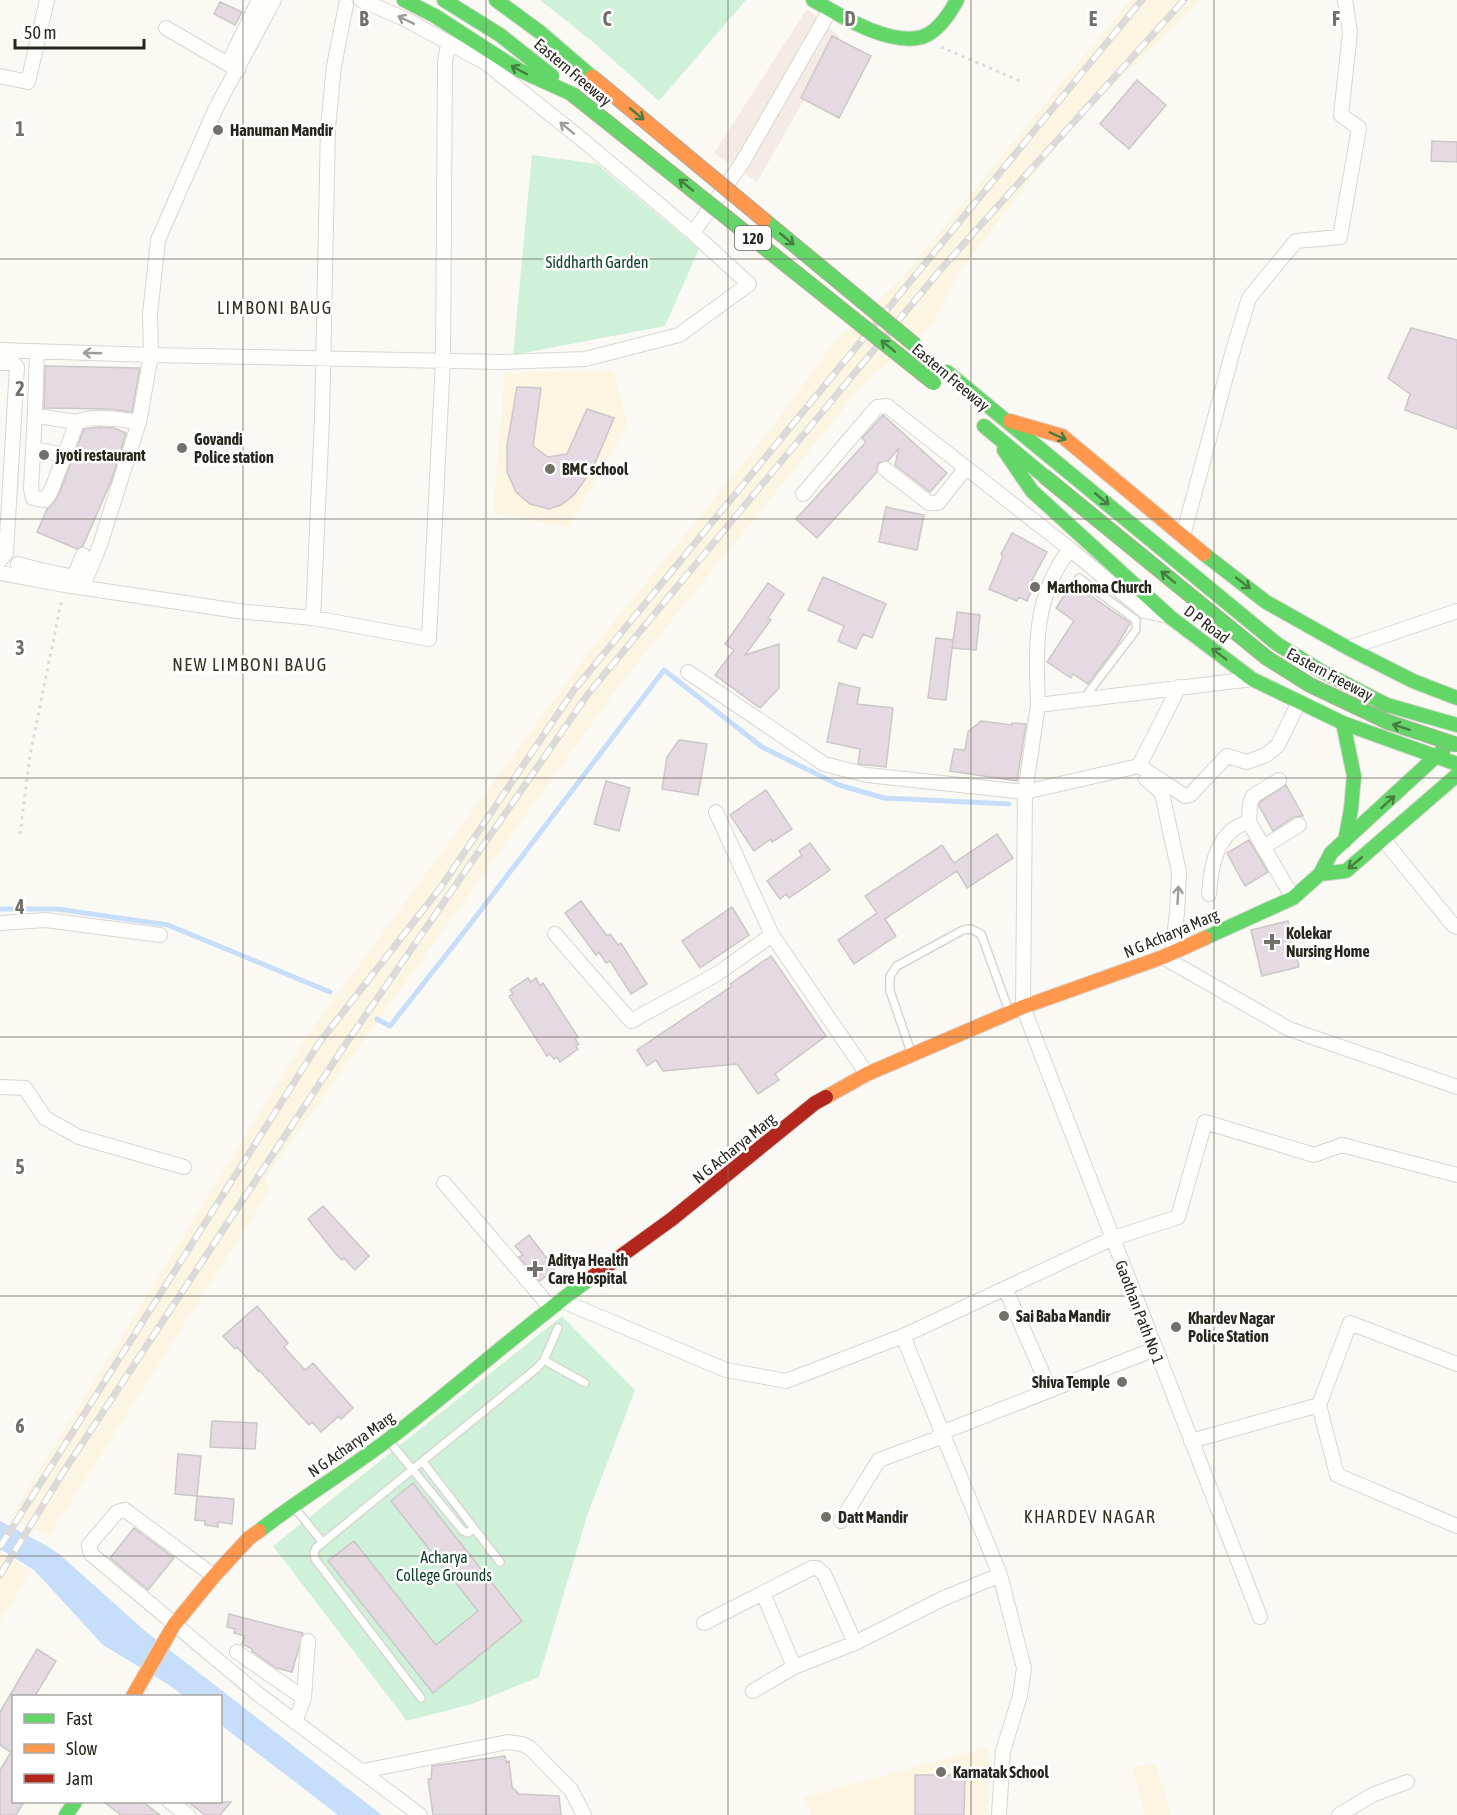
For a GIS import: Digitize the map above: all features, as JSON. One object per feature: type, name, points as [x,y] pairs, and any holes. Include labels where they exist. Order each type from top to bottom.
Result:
[{"type":"main road","points":[[404,0],[435,16],[519,70],[572,94]]},
{"type":"main road","name":"Eastern Freeway","points":[[444,0],[483,22],[525,53],[572,94],[938,386]]},
{"type":"main road","name":"Eastern Freeway","points":[[496,0],[541,33],[1002,419],[1057,461],[1277,644],[1321,671],[1387,705],[1457,725]]},
{"type":"main road","points":[[518,0],[555,26],[592,77]]},
{"type":"main road","points":[[813,0],[892,38],[923,37],[951,12],[957,0]]},
{"type":"main road","name":"Eastern Freeway","points":[[975,418],[1267,658],[1310,685],[1388,722],[1457,745]]},
{"type":"main road","points":[[1002,419],[1062,435],[1266,602],[1413,681],[1457,698]]},
{"type":"main road","name":"D P Road","points":[[992,432],[1032,491],[1170,617],[1252,679],[1343,723],[1457,764]]},
{"type":"main road","points":[[1413,681],[1457,683]]},
{"type":"main road","points":[[1343,723],[1354,776],[1345,841]]},
{"type":"main road","name":"N G Acharya Marg","points":[[134,1695],[174,1625],[249,1538],[292,1505],[388,1440],[555,1304],[672,1219],[815,1103],[867,1074],[912,1054],[1016,1010],[1168,955],[1293,898],[1320,874],[1332,853],[1457,736]]},
{"type":"main road","points":[[1320,874],[1346,871],[1457,775]]},
{"type":"street","points":[[0,76],[28,82],[47,0]]},
{"type":"street","points":[[83,586],[100,545],[139,422],[151,355],[150,314],[158,240],[216,108],[259,0]]},
{"type":"street","points":[[233,67],[274,0]]},
{"type":"street","points":[[0,350],[502,362],[585,359],[679,335],[749,284],[693,233],[585,142],[486,63],[405,19],[361,0]]},
{"type":"street","points":[[1183,536],[1232,354],[1250,298],[1296,241],[1340,237],[1359,128],[1341,115],[1350,32],[1345,0]]},
{"type":"street","points":[[313,618],[322,419],[328,127],[334,66],[346,5]]},
{"type":"street","points":[[693,233],[742,163],[830,10]]},
{"type":"street","points":[[166,28],[233,67]]},
{"type":"street","points":[[18,564],[65,585],[238,610],[313,618],[429,639],[443,360],[445,62],[448,43]]},
{"type":"street","points":[[37,351],[31,489],[33,498],[40,501],[45,500],[78,422],[84,418],[139,422]]},
{"type":"street","points":[[0,363],[13,363],[17,367],[6,553],[0,560]]},
{"type":"street","points":[[803,494],[877,407],[887,406],[1070,549],[1144,611],[1170,617]]},
{"type":"street","points":[[35,411],[37,416],[43,418],[78,422]]},
{"type":"street","points":[[33,449],[65,455]]},
{"type":"street","points":[[885,469],[929,503],[938,503],[965,469]]},
{"type":"street","points":[[1016,1010],[1030,854],[1025,797],[1038,705],[1036,647],[1045,592],[1060,562],[1070,549]]},
{"type":"street","points":[[0,573],[74,577],[83,555]]},
{"type":"street","points":[[1348,648],[1457,611]]},
{"type":"street","points":[[688,672],[824,764],[867,775],[1025,797],[1137,775],[1142,776],[1156,786],[1163,798],[1179,872],[1178,912],[1168,955],[1289,1029],[1457,1087]]},
{"type":"street","points":[[1038,705],[1252,679]]},
{"type":"street","points":[[1025,797],[1139,766],[1179,687]]},
{"type":"street","points":[[1139,766],[1185,796],[1190,795],[1227,756],[1247,762],[1266,755],[1278,745],[1299,702]]},
{"type":"street","points":[[1279,780],[1253,796],[1249,822],[1293,898]]},
{"type":"street","points":[[716,812],[772,935],[867,1074]]},
{"type":"street","points":[[1209,894],[1217,848],[1224,837],[1240,824],[1249,822]]},
{"type":"street","points":[[1263,847],[1299,825]]},
{"type":"street","points":[[1383,839],[1457,927]]},
{"type":"street","points":[[0,923],[46,920],[160,935]]},
{"type":"street","points":[[555,934],[631,1021],[717,974],[772,935]]},
{"type":"street","name":"Gaothan Path No 1","points":[[1016,1010],[1112,1239],[1260,1617]]},
{"type":"street","points":[[0,1087],[25,1088],[45,1118],[79,1137],[184,1167]]},
{"type":"street","points":[[444,1183],[555,1304],[726,1370],[786,1381],[903,1336],[1112,1239],[1178,1217],[1205,1122],[1314,1155],[1342,1145],[1457,1176]]},
{"type":"street","points":[[1005,1288],[1050,1390]]},
{"type":"street","points":[[1457,1364],[1350,1323],[1319,1406],[1337,1475],[1457,1526]]},
{"type":"street","points":[[903,1336],[939,1436],[1000,1575],[1024,1668],[1020,1696],[1003,1752],[999,1815]]},
{"type":"street","points":[[842,1521],[879,1460],[1155,1349]]},
{"type":"street","points":[[1191,1442],[1319,1406]]},
{"type":"street","points":[[214,1576],[125,1510],[117,1512],[89,1545],[91,1554],[258,1694],[420,1815]]},
{"type":"street","points":[[704,1623],[812,1568],[820,1569],[855,1643]]},
{"type":"street","points":[[753,1691],[794,1667],[855,1643],[942,1599],[1000,1575]]},
{"type":"street","points":[[763,1593],[794,1667]]},
{"type":"street","points":[[296,1722],[304,1698],[308,1641]]},
{"type":"street","points":[[237,1652],[304,1698]]},
{"type":"street","points":[[363,1771],[508,1742],[522,1744],[530,1748],[571,1790],[584,1815]]},
{"type":"street","points":[[1339,1815],[1372,1796],[1407,1782]]},
{"type":"street","points":[[171,1803],[188,1815]]},
{"type":"lane","points":[[1079,578],[1136,621],[1136,630],[1083,699]]},
{"type":"lane","points":[[912,1054],[890,991],[890,976],[897,966],[963,930],[971,929],[981,934],[1016,1010]]},
{"type":"lane","points":[[421,1698],[315,1559],[314,1553],[316,1548],[544,1360],[558,1328]]},
{"type":"lane","points":[[544,1360],[585,1383]]},
{"type":"lane","points":[[388,1440],[463,1531],[468,1533],[474,1528]]},
{"type":"lane","points":[[423,1462],[500,1562]]},
{"type":"lane","points":[[292,1505],[323,1543]]},
{"type":"path","points":[[923,37],[948,51],[1020,81]]},
{"type":"path","points":[[20,834],[30,755],[65,585]]},
{"type":"shaded area","points":[[1130,0],[1200,0],[1072,127],[961,269],[933,323],[862,386],[621,683],[265,1178],[270,1190],[49,1536],[10,1518],[306,1037],[586,656],[766,435],[833,344],[902,278]]},
{"type":"shaded area","points":[[807,9],[840,37],[757,182],[714,153]]},
{"type":"shaded area","name":"BMC school","points":[[613,371],[628,425],[568,527],[493,513],[505,373]]},
{"type":"shaded area","points":[[0,1552],[31,1571],[0,1622]]},
{"type":"shaded area","name":"Karnatak School","points":[[988,1747],[988,1815],[812,1815],[803,1798]]},
{"type":"shaded area","points":[[1156,1764],[1171,1815],[1145,1815],[1132,1767]]},
{"type":"green space","points":[[540,0],[746,0],[659,101],[593,42]]},
{"type":"green space","name":"Siddharth Garden","points":[[532,155],[597,164],[699,249],[665,326],[513,355]]},
{"type":"green space","name":"Acharya College Grounds","points":[[562,1316],[635,1390],[587,1516],[539,1677],[472,1704],[407,1721],[273,1546]]},
{"type":"water","points":[[0,1521],[59,1554],[144,1630],[382,1815],[338,1815],[222,1726],[222,1695],[183,1695],[103,1645],[34,1570],[0,1549]]},
{"type":"building","points":[[220,2],[242,12],[235,25],[214,14]]},
{"type":"building","points":[[832,36],[871,56],[839,118],[801,98]]},
{"type":"building","points":[[1137,80],[1166,105],[1129,149],[1100,124]]},
{"type":"building","points":[[1432,141],[1457,142],[1457,162],[1431,161]]},
{"type":"building","points":[[1411,328],[1457,340],[1457,429],[1405,410],[1410,394],[1388,378]]},
{"type":"building","points":[[45,366],[140,368],[132,412],[108,409],[44,408]]},
{"type":"building","points":[[517,387],[541,388],[533,446],[548,457],[567,454],[587,409],[614,418],[593,468],[574,495],[561,505],[549,509],[530,504],[516,492],[507,472],[507,446]]},
{"type":"building","points":[[883,415],[947,473],[930,492],[895,465],[899,448],[888,461],[878,463],[877,472],[817,538],[796,519],[866,442],[862,438]]},
{"type":"building","points":[[114,428],[126,433],[112,479],[83,546],[77,549],[37,532],[47,509],[59,494],[84,429]]},
{"type":"building","points":[[886,507],[924,515],[917,550],[879,542]]},
{"type":"building","points":[[1012,533],[1047,552],[1030,584],[1034,586],[1027,601],[1019,597],[1017,601],[989,589],[1003,556],[1001,554]]},
{"type":"building","points":[[823,577],[886,604],[872,638],[863,634],[856,649],[838,641],[844,626],[808,610]]},
{"type":"building","points":[[768,583],[784,594],[768,618],[771,620],[745,655],[779,644],[779,688],[760,708],[715,675],[734,650],[725,644]]},
{"type":"building","points":[[1072,583],[1130,623],[1116,647],[1088,684],[1073,674],[1071,678],[1047,662],[1074,621],[1056,608]]},
{"type":"building","points":[[957,612],[980,615],[976,650],[952,648]]},
{"type":"building","points":[[936,638],[953,640],[946,700],[928,698]]},
{"type":"building","points":[[839,683],[860,688],[857,704],[893,708],[886,767],[858,764],[860,749],[827,742]]},
{"type":"building","points":[[981,721],[1012,725],[1012,723],[1026,724],[1017,781],[950,771],[954,749],[965,750],[968,732]]},
{"type":"building","points":[[679,740],[707,744],[698,795],[662,789],[667,757]]},
{"type":"building","points":[[606,781],[630,788],[619,831],[594,824]]},
{"type":"building","points":[[1286,785],[1303,816],[1294,817],[1273,831],[1259,806],[1260,802]]},
{"type":"building","points":[[766,790],[792,829],[772,842],[771,839],[754,851],[730,815]]},
{"type":"building","points":[[997,834],[1013,858],[967,888],[957,871],[885,919],[896,936],[854,964],[838,940],[877,913],[865,896],[942,845],[954,863]]},
{"type":"building","points":[[1249,840],[1268,872],[1245,886],[1227,853]]},
{"type":"building","points":[[810,843],[830,870],[789,898],[786,894],[780,899],[767,881],[802,855],[799,851]]},
{"type":"building","points":[[581,901],[607,936],[610,934],[618,945],[621,943],[647,984],[631,994],[610,961],[606,963],[599,952],[596,955],[565,913]]},
{"type":"building","points":[[732,907],[749,935],[700,968],[682,941]]},
{"type":"building","points":[[1288,921],[1299,967],[1262,976],[1251,930]]},
{"type":"building","points":[[771,956],[826,1036],[775,1074],[779,1080],[758,1094],[737,1064],[663,1071],[656,1060],[647,1066],[637,1050],[732,986],[730,984]]},
{"type":"building","points":[[528,978],[531,982],[536,978],[540,986],[543,983],[578,1037],[575,1039],[579,1044],[576,1046],[578,1049],[560,1062],[557,1057],[554,1059],[550,1054],[547,1056],[509,996],[513,994],[510,990]]},
{"type":"building","points":[[323,1206],[369,1256],[355,1270],[344,1258],[342,1260],[335,1253],[308,1219]]},
{"type":"building","points":[[529,1235],[555,1269],[540,1281],[519,1257],[523,1255],[515,1246]]},
{"type":"building","points":[[257,1306],[288,1343],[284,1347],[305,1370],[313,1363],[353,1408],[341,1419],[339,1416],[321,1432],[312,1422],[309,1425],[237,1347],[235,1349],[223,1336]]},
{"type":"building","points":[[212,1421],[257,1423],[255,1449],[210,1447]]},
{"type":"building","points":[[178,1454],[201,1456],[197,1496],[175,1494]]},
{"type":"building","points":[[413,1483],[522,1621],[433,1693],[328,1561],[354,1541],[436,1645],[478,1611],[391,1501]]},
{"type":"building","points":[[197,1496],[234,1499],[232,1524],[218,1522],[218,1527],[205,1525],[205,1521],[195,1520]]},
{"type":"building","points":[[134,1528],[174,1558],[148,1590],[110,1558]]},
{"type":"building","points":[[229,1614],[303,1633],[292,1672],[276,1668],[242,1644],[245,1636],[234,1633],[235,1629],[227,1627]]},
{"type":"building","points":[[37,1649],[56,1661],[36,1695],[12,1695],[12,1803],[23,1803],[16,1815],[0,1815],[0,1770],[11,1752],[0,1745],[0,1712]]},
{"type":"building","points":[[505,1756],[506,1762],[509,1761],[512,1787],[519,1794],[559,1796],[561,1815],[433,1815],[428,1779],[431,1779],[432,1766]]},
{"type":"building","points":[[915,1775],[965,1775],[964,1815],[915,1815]]},
{"type":"building","points":[[231,1802],[220,1815],[205,1815],[189,1803]]},
{"type":"building","points":[[105,1803],[144,1803],[160,1815],[121,1815]]},
{"type":"waterway","points":[[377,1019],[390,1026],[664,670],[762,747],[839,785],[884,798],[1009,804]]},
{"type":"waterway","points":[[0,909],[57,909],[168,925],[330,992]]},
{"type":"railway","points":[[0,1547],[319,1043],[441,887],[574,690],[1142,0]]},
{"type":"railway","points":[[0,1575],[64,1471],[345,1045],[588,694],[942,268],[1184,0]]},
{"type":"traffic: fast","points":[[404,0],[435,16],[519,70],[572,94]]},
{"type":"traffic: fast","points":[[444,0],[500,35],[552,76]]},
{"type":"traffic: fast","points":[[496,0],[541,33],[592,77]]},
{"type":"traffic: fast","points":[[813,0],[866,28],[909,39],[928,35],[938,27],[957,0]]},
{"type":"traffic: fast","points":[[572,94],[934,383]]},
{"type":"traffic: fast","points":[[764,220],[915,345]]},
{"type":"traffic: fast","points":[[947,372],[1277,644],[1321,671],[1387,705],[1457,725]]},
{"type":"traffic: fast","points":[[984,426],[1044,476]]},
{"type":"traffic: fast","points":[[1004,450],[1032,491],[1170,617],[1252,679],[1343,723],[1457,764]]},
{"type":"traffic: fast","points":[[1044,476],[1267,658],[1310,685],[1388,722],[1457,745]]},
{"type":"traffic: fast","points":[[1204,554],[1266,602],[1413,681],[1457,698]]},
{"type":"traffic: fast","points":[[1343,723],[1354,776],[1345,841]]},
{"type":"traffic: fast","points":[[1320,874],[1331,853],[1444,749]]},
{"type":"traffic: fast","points":[[1205,938],[1293,898],[1320,874],[1346,871],[1457,775]]},
{"type":"traffic: fast","points":[[259,1531],[389,1439],[540,1316],[592,1277]]},
{"type":"traffic: fast","points":[[66,1815],[74,1803]]},
{"type":"traffic: slow","points":[[592,77],[764,220]]},
{"type":"traffic: slow","points":[[1010,421],[1062,436],[1204,554]]},
{"type":"traffic: slow","points":[[826,1097],[867,1074],[1023,1007],[1163,957],[1205,938]]},
{"type":"traffic: slow","points":[[134,1695],[174,1625],[214,1576],[249,1538],[259,1531]]},
{"type":"traffic: jam","points":[[592,1277],[672,1219],[815,1103],[826,1097]]},
{"type":"place","name":"Hanuman Mandir","points":[[218,130]]},
{"type":"place","name":"Govandi Police station","points":[[182,448]]},
{"type":"place","name":"jyoti restaurant","points":[[44,455]]},
{"type":"place","name":"BMC school","points":[[550,469]]},
{"type":"place","name":"Marthoma Church","points":[[1035,587]]},
{"type":"place","name":"Kolekar Nursing Home","points":[[1272,942]]},
{"type":"place","name":"Aditya Health Care Hospital","points":[[535,1269]]},
{"type":"place","name":"Sai Baba Mandir","points":[[1004,1316]]},
{"type":"place","name":"Khardev Nagar Police Station","points":[[1176,1327]]},
{"type":"place","name":"Shiva Temple","points":[[1122,1382]]},
{"type":"place","name":"Datt Mandir","points":[[826,1517]]},
{"type":"place","name":"Karnatak School","points":[[941,1772]]},
{"type":"district","name":"LIMBONI BAUG","points":[[275,307]]},
{"type":"district","name":"NEW LIMBONI BAUG","points":[[250,664]]},
{"type":"district","name":"KHARDEV NAGAR","points":[[1090,1516]]}]
